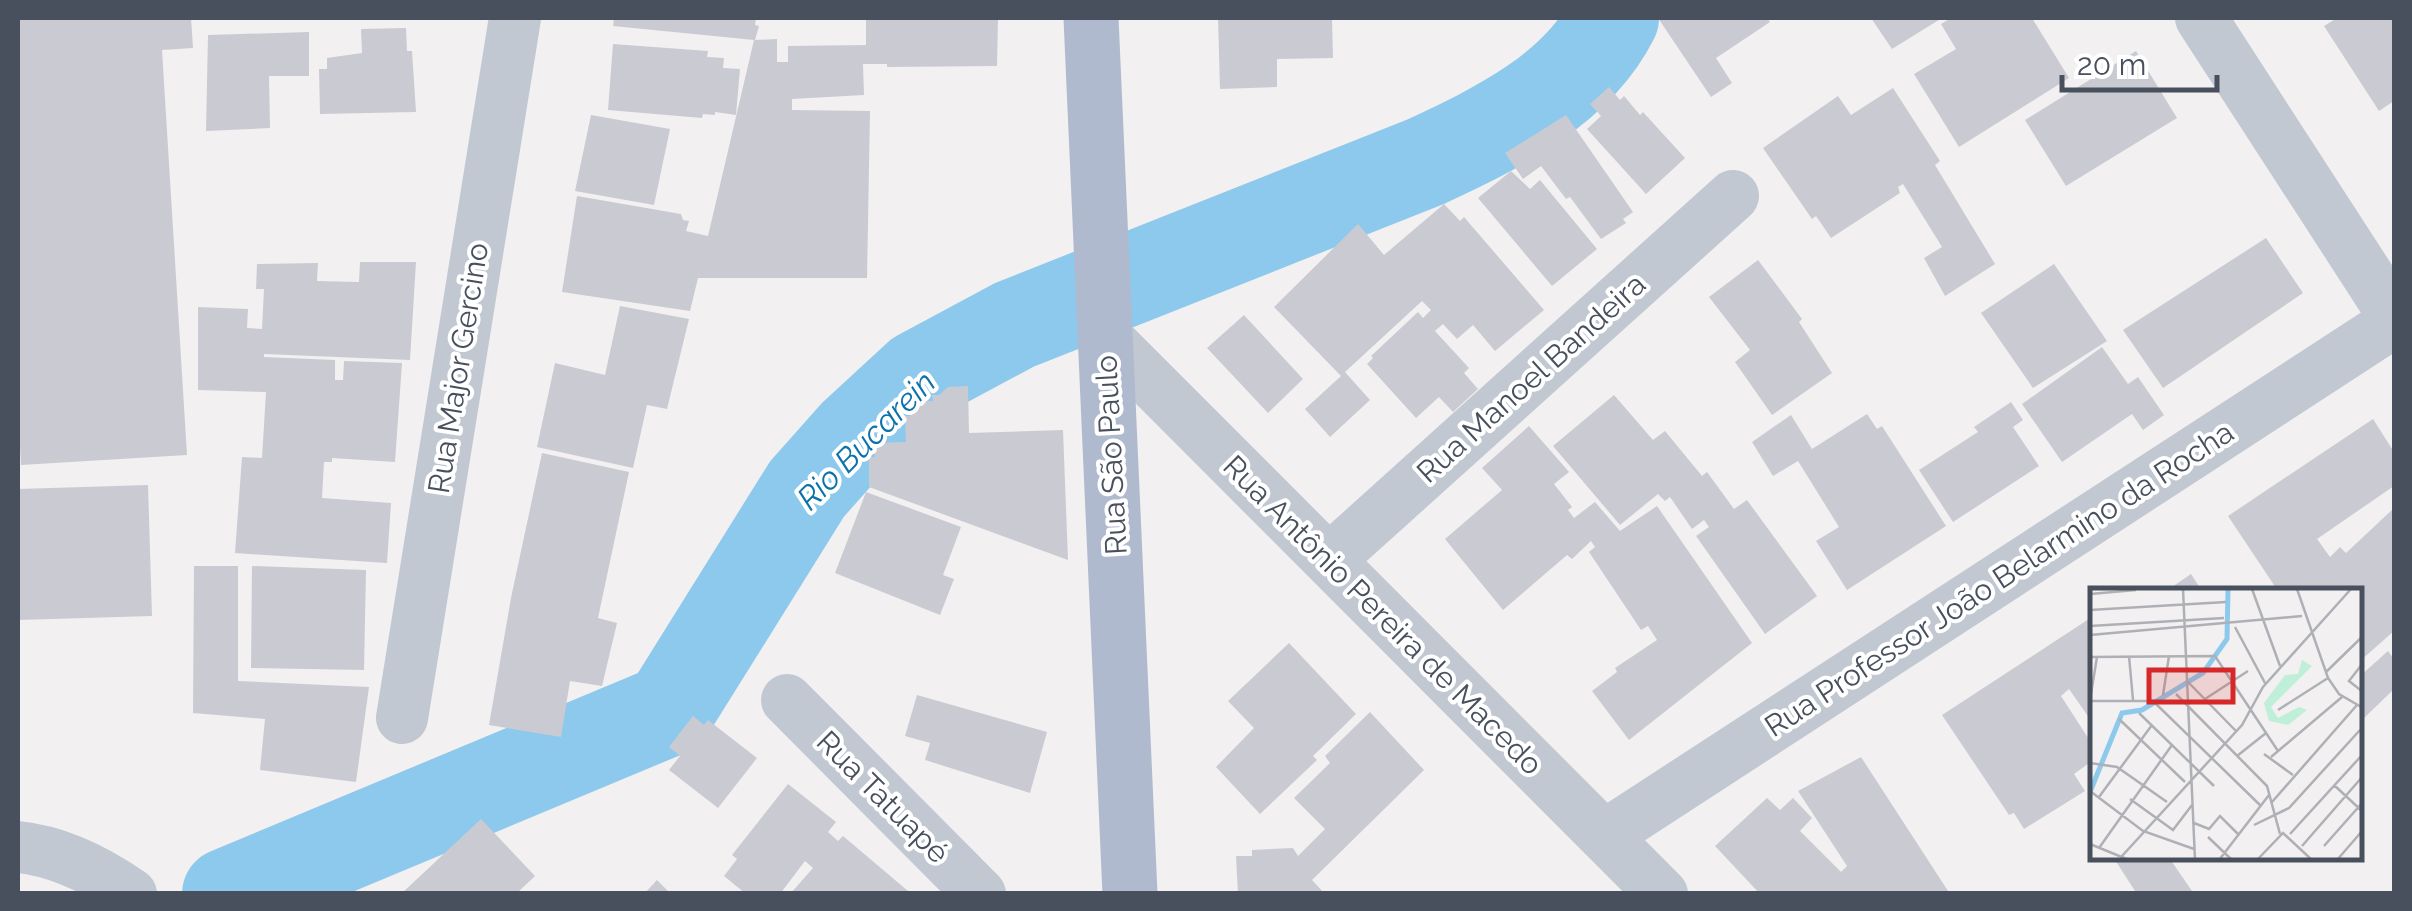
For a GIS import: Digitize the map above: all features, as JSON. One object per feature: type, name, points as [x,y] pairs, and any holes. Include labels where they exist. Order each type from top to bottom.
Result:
[{"type":"main road","name":"Rua São Paulo","points":[[1091,18],[1130,894]]},
{"type":"street","name":"Rua Major Gercino","points":[[402,718],[515,18]]},
{"type":"street","points":[[2201,18],[2394,319]]},
{"type":"street","name":"Rua Manoel Bandeira","points":[[1329,560],[1733,196]]},
{"type":"street","name":"Rua Professor João Belarmino da Rocha","points":[[1604,836],[2394,319]]},
{"type":"street","name":"Rua Antônio Pereira de Macedo","points":[[1106,336],[1662,894]]},
{"type":"street","name":"Rua Tatuapé","points":[[787,700],[980,894]]},
{"type":"street","points":[[18,846],[84,866],[130,892]]},
{"type":"building","points":[[18,18],[191,18],[193,48],[162,50],[187,455],[21,465]]},
{"type":"building","points":[[614,18],[756,18],[755,25],[759,26],[755,40],[777,39],[777,62],[788,62],[788,46],[866,45],[866,18],[998,18],[997,66],[863,64],[864,95],[792,99],[792,110],[870,111],[867,278],[698,278],[690,311],[562,292],[577,196],[681,214],[683,220],[689,221],[686,231],[708,236],[754,40],[613,26]]},
{"type":"building","points":[[1218,18],[1332,18],[1333,58],[1277,59],[1277,87],[1220,89]]},
{"type":"building","points":[[1658,18],[1767,18],[1770,22],[1716,58],[1732,83],[1711,97]]},
{"type":"building","points":[[1871,18],[1942,18],[1892,49]]},
{"type":"building","points":[[1951,18],[2032,18],[2069,78],[1959,147],[1914,74],[1956,49],[1941,24]]},
{"type":"building","points":[[2337,18],[2394,18],[2394,101],[2379,111],[2324,26]]},
{"type":"building","points":[[406,28],[407,51],[412,51],[416,112],[320,114],[319,69],[327,69],[327,58],[362,53],[361,29]]},
{"type":"building","points":[[309,32],[309,76],[269,76],[270,128],[206,131],[208,35]]},
{"type":"building","points":[[613,44],[708,51],[707,57],[724,58],[723,68],[740,69],[736,115],[715,112],[703,114],[702,118],[608,110]]},
{"type":"building","points":[[2136,51],[2177,118],[2066,186],[2025,120]]},
{"type":"building","points":[[1609,87],[1620,100],[1624,96],[1640,115],[1643,112],[1685,158],[1646,194],[1587,129],[1601,116],[1590,104]]},
{"type":"building","points":[[1893,88],[1940,161],[1935,165],[1995,264],[1945,296],[1924,258],[1942,247],[1903,184],[1898,187],[1900,193],[1831,238],[1816,216],[1812,219],[1763,148],[1838,96],[1851,115]]},
{"type":"building","points":[[591,115],[670,129],[654,205],[575,191]]},
{"type":"building","points":[[1566,115],[1633,212],[1623,219],[1626,223],[1601,239],[1541,166],[1523,179],[1505,153]]},
{"type":"building","points":[[1511,171],[1530,189],[1540,180],[1597,249],[1552,286],[1478,198]]},
{"type":"building","points":[[1444,204],[1460,221],[1464,217],[1544,310],[1495,351],[1473,325],[1457,339],[1443,324],[1435,331],[1469,368],[1464,373],[1478,389],[1453,412],[1439,397],[1416,418],[1367,364],[1418,312],[1423,318],[1431,310],[1422,301],[1345,372],[1370,400],[1330,437],[1305,409],[1341,376],[1274,307],[1358,224],[1384,255]]},
{"type":"building","points":[[2266,238],[2303,293],[2163,388],[2123,330]]},
{"type":"building","points":[[1758,260],[1802,319],[1799,322],[1832,373],[1772,415],[1735,362],[1750,350],[1709,297]]},
{"type":"building","points":[[360,262],[416,262],[410,360],[264,357],[335,360],[335,380],[343,380],[344,361],[402,363],[395,462],[332,458],[332,462],[324,462],[322,498],[391,503],[387,563],[235,553],[242,457],[262,458],[266,392],[198,390],[198,307],[248,309],[247,328],[262,329],[264,289],[256,289],[257,264],[318,263],[317,281],[359,282]]},
{"type":"building","points":[[2054,264],[2107,341],[2033,388],[1981,313]]},
{"type":"building","points":[[620,306],[689,319],[667,409],[647,405],[633,468],[537,447],[555,363],[605,375]]},
{"type":"building","points":[[1244,315],[1303,379],[1268,413],[1207,348]]},
{"type":"building","points":[[2102,347],[2128,384],[2138,377],[2164,415],[2143,430],[2132,414],[2062,462],[2022,404]]},
{"type":"building","points":[[968,386],[969,433],[1063,430],[1068,560],[869,487],[869,457],[875,457],[874,443],[906,442],[905,416],[910,416],[910,402],[933,401],[932,395],[939,395],[948,387]]},
{"type":"building","points":[[1614,395],[1653,440],[1665,431],[1702,476],[1707,472],[1734,509],[1747,500],[1817,596],[1765,634],[1696,536],[1709,527],[1704,520],[1692,529],[1670,497],[1665,501],[1658,494],[1620,525],[1553,446]]},
{"type":"building","points":[[2011,402],[2023,420],[2013,427],[2039,466],[1953,522],[1919,470],[1978,432],[1974,427]]},
{"type":"building","points":[[1867,414],[1877,429],[1882,426],[1946,526],[1847,590],[1816,541],[1839,527],[1798,461],[1773,476],[1752,442],[1791,415],[1812,449]]},
{"type":"building","points":[[2373,419],[2394,452],[2394,486],[2317,539],[2330,557],[2340,547],[2346,553],[2394,508],[2394,631],[2362,659],[2362,588],[2276,588],[2228,516]]},
{"type":"building","points":[[1529,426],[1569,472],[1554,484],[1572,507],[1568,510],[1574,518],[1595,502],[1620,531],[1657,506],[1752,643],[1629,740],[1592,691],[1617,672],[1615,668],[1657,640],[1648,626],[1641,630],[1589,552],[1595,547],[1591,541],[1572,559],[1567,555],[1503,610],[1445,539],[1502,490],[1482,468]]},
{"type":"building","points":[[542,453],[629,472],[598,618],[617,623],[602,686],[570,681],[561,737],[489,725]]},
{"type":"building","points":[[148,485],[152,616],[18,620],[18,489]]},
{"type":"building","points":[[866,492],[961,527],[943,575],[954,579],[940,615],[835,573]]},
{"type":"building","points":[[194,566],[238,566],[238,681],[369,687],[356,782],[260,770],[265,719],[193,713]]},
{"type":"building","points":[[252,566],[366,570],[364,670],[251,668]]},
{"type":"building","points":[[2191,574],[2200,588],[2170,588]]},
{"type":"building","points":[[2090,618],[2090,719],[2069,689],[2061,696],[2090,741],[2090,762],[2074,774],[2085,791],[2024,829],[2014,813],[2009,815],[1942,715]]},
{"type":"building","points":[[1289,643],[1356,714],[1313,756],[1317,760],[1260,814],[1216,767],[1254,728],[1228,701]]},
{"type":"building","points":[[2388,651],[2394,659],[2394,689],[2362,720],[2362,674]]},
{"type":"building","points":[[917,695],[1047,732],[1030,793],[925,760],[930,743],[905,736]]},
{"type":"building","points":[[1370,712],[1424,770],[1312,880],[1325,894],[1238,894],[1236,856],[1252,856],[1252,850],[1293,848],[1298,856],[1325,829],[1294,798],[1330,763],[1325,756]]},
{"type":"building","points":[[693,716],[704,725],[708,720],[757,758],[718,808],[669,770],[680,756],[669,747]]},
{"type":"building","points":[[1861,757],[1950,894],[1760,894],[1715,846],[1767,798],[1780,810],[1793,798],[1812,818],[1800,831],[1841,872],[1847,866],[1798,791]]},
{"type":"building","points":[[788,784],[836,822],[828,832],[838,841],[843,836],[908,891],[906,894],[790,894],[813,868],[805,861],[780,894],[746,894],[724,876],[737,859],[732,855]]},
{"type":"building","points":[[481,819],[535,876],[516,894],[401,894]]},
{"type":"building","points":[[2116,861],[2171,861],[2194,894],[2137,894]]},
{"type":"building","points":[[657,880],[671,894],[644,894]]},
{"type":"waterway","name":"Rio Bucarein","points":[[228,894],[669,710],[807,489],[855,435],[919,376],[1014,325],[1425,162],[1479,136],[1556,87],[1597,44],[1613,18]]}]
